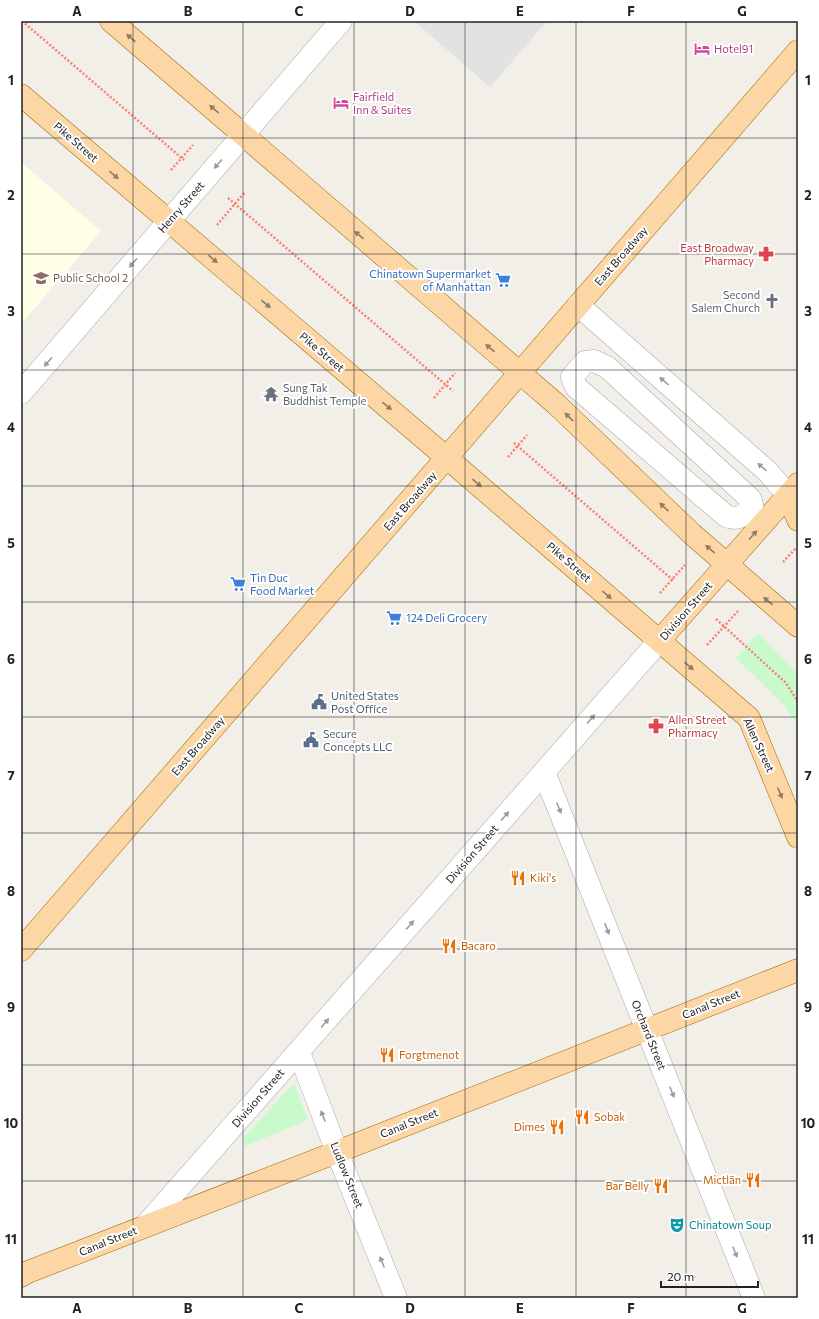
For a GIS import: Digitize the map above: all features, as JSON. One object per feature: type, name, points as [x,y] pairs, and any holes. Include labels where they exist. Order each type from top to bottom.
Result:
[{"type":"main road","points":[[111,21],[556,404],[692,534],[798,626]]},
{"type":"main road","name":"East Broadway","points":[[21,950],[798,51]]},
{"type":"main road","name":"Pike Street","points":[[21,95],[660,640]]},
{"type":"main road","points":[[793,490],[798,520]]},
{"type":"main road","name":"Division Street","points":[[660,640],[793,490]]},
{"type":"main road","name":"Allen Street","points":[[660,640],[749,718],[798,837]]},
{"type":"main road","name":"Canal Street","points":[[21,1276],[146,1225],[337,1152],[798,970]]},
{"type":"street","name":"Henry Street","points":[[21,393],[342,21]]},
{"type":"street","points":[[578,305],[767,471],[793,490]]},
{"type":"street","points":[[594,361],[607,367],[751,500],[752,506],[747,513],[740,518],[726,516],[576,387],[572,377],[585,362],[594,361]]},
{"type":"street","name":"Division Street","points":[[146,1225],[660,640]]},
{"type":"street","name":"Orchard Street","points":[[544,772],[754,1298]]},
{"type":"street","name":"Ludlow Street","points":[[299,1052],[337,1152],[396,1298]]},
{"type":"path","points":[[22,21],[187,163]]},
{"type":"path","points":[[171,170],[193,145]]},
{"type":"path","points":[[214,229],[245,192]]},
{"type":"path","points":[[228,198],[453,391]]},
{"type":"path","points":[[434,398],[455,373]]},
{"type":"path","points":[[508,457],[527,435]]},
{"type":"path","points":[[514,444],[677,583]]},
{"type":"path","points":[[783,562],[796,548]]},
{"type":"path","points":[[660,593],[682,568]]},
{"type":"path","points":[[712,639],[737,613]]},
{"type":"path","points":[[716,618],[786,683],[798,702]]},
{"type":"shaded area","points":[[414,21],[547,21],[490,87]]},
{"type":"shaded area","name":"Public School 2","points":[[21,162],[101,231],[21,324]]},
{"type":"green space","points":[[758,633],[798,674],[798,726],[785,706],[736,658]]},
{"type":"green space","points":[[294,1083],[308,1120],[245,1146],[243,1138]]},
{"type":"place","name":"Hotel91","points":[[702,49]]},
{"type":"place","name":"Fairfield Inn & Suites","points":[[341,103]]},
{"type":"place","name":"East Broadway Pharmacy","points":[[766,254]]},
{"type":"place","name":"Public School 2","points":[[41,278]]},
{"type":"place","name":"Chinatown Supermarket of Manhattan","points":[[503,280]]},
{"type":"place","name":"Second Salem Church","points":[[772,301]]},
{"type":"place","name":"Sung Tak Buddhist Temple","points":[[271,394]]},
{"type":"place","name":"Tin Duc Food Market","points":[[238,584]]},
{"type":"place","name":"124 Deli Grocery","points":[[394,618]]},
{"type":"place","name":"United States Post Office","points":[[319,702]]},
{"type":"place","name":"Allen Street Pharmacy","points":[[656,726]]},
{"type":"place","name":"Secure Concepts LLC","points":[[311,740]]},
{"type":"place","name":"Kiki's","points":[[518,878]]},
{"type":"place","name":"Bacaro","points":[[449,946]]},
{"type":"place","name":"Forgtmenot","points":[[387,1055]]},
{"type":"place","name":"Sobak","points":[[582,1117]]},
{"type":"place","name":"Dimes","points":[[557,1127]]},
{"type":"place","name":"Mictlān","points":[[753,1180]]},
{"type":"place","name":"Bar Belly","points":[[661,1186]]},
{"type":"place","name":"Chinatown Soup","points":[[677,1225]]}]
